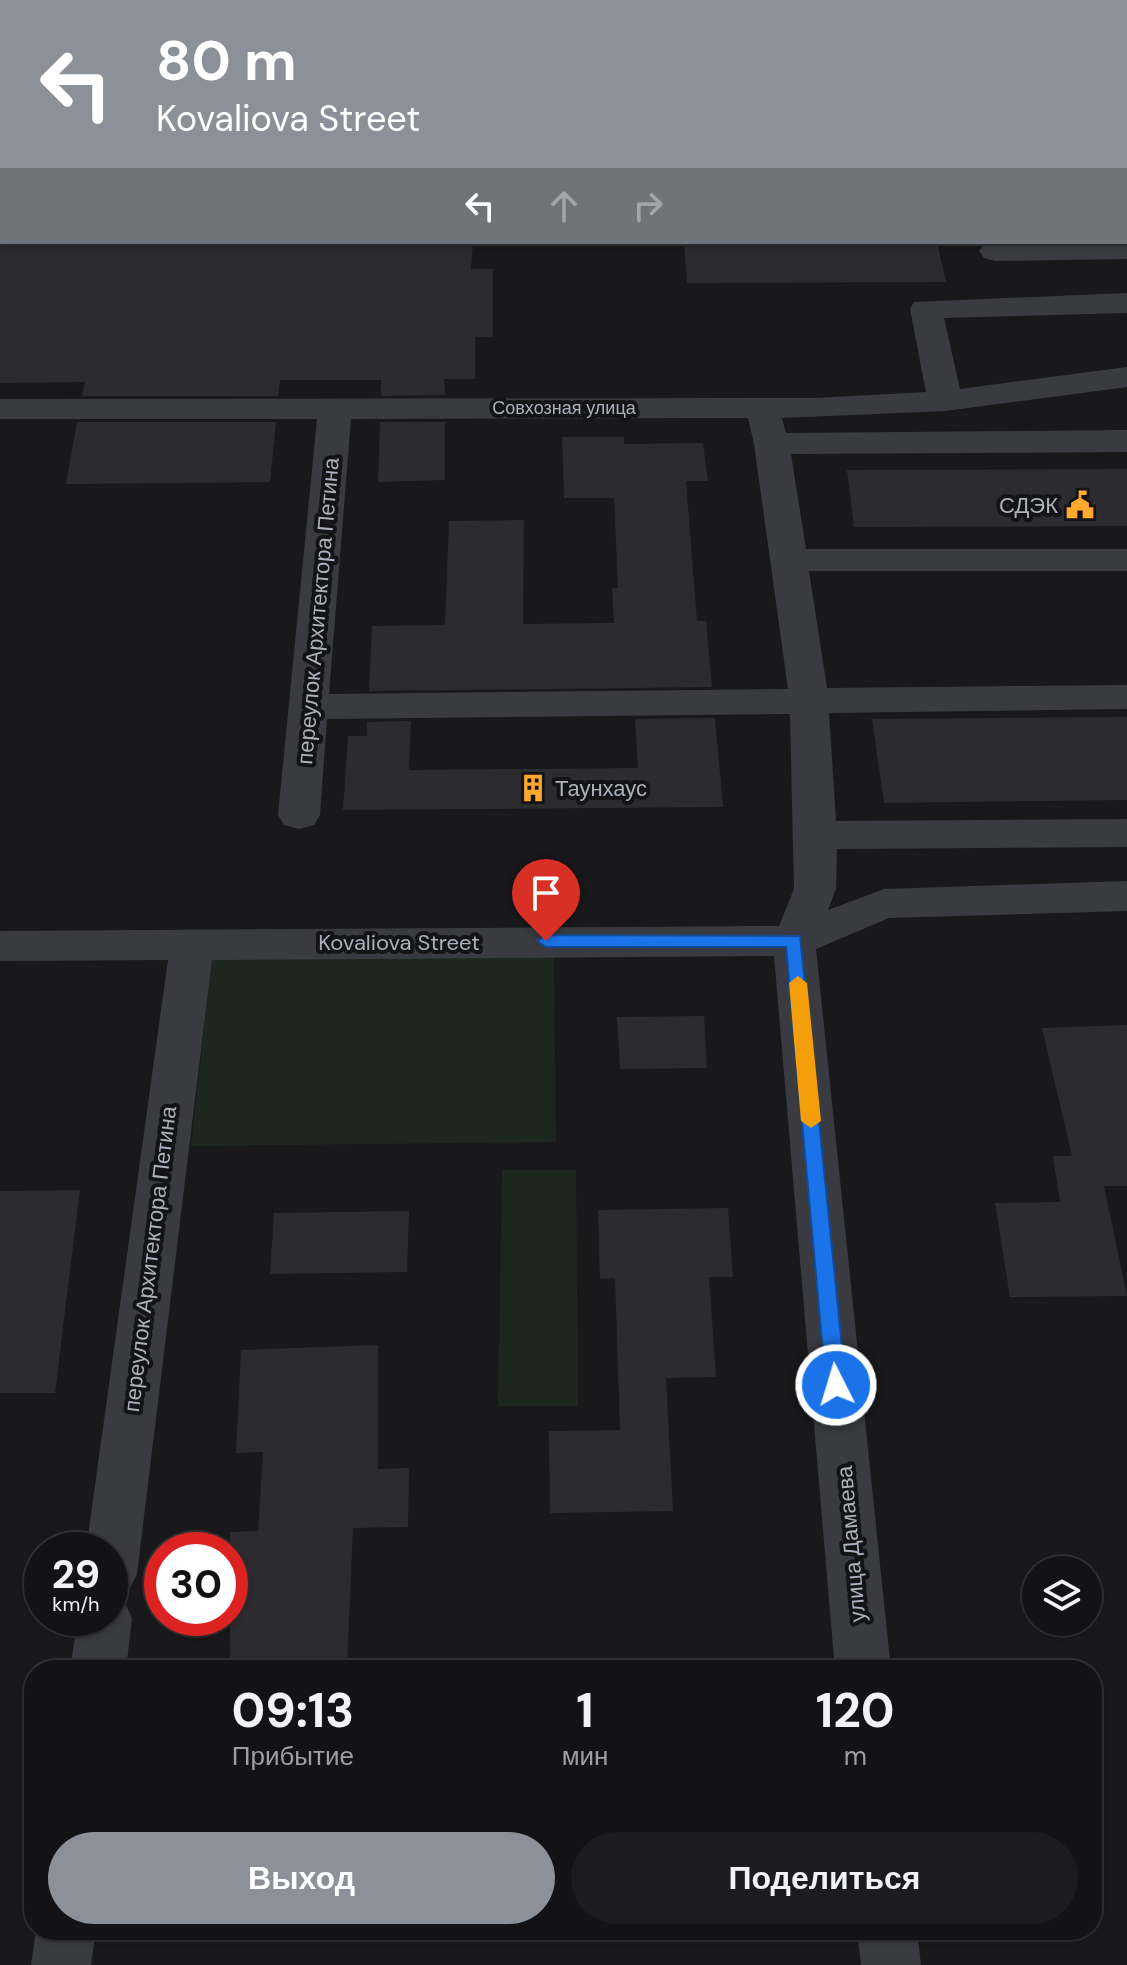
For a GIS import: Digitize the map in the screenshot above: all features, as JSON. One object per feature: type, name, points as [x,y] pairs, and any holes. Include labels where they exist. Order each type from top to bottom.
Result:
[{"type":"street","points":[[1012,306],[994,247],[1127,249]]},
{"type":"street","points":[[945,401],[926,309],[1127,303]]},
{"type":"street","name":"Совхозная улица","points":[[0,409],[335,407],[767,426],[894,406],[1120,380]]},
{"type":"street","name":"переулок Архитектора Петина","points":[[299,815],[311,707],[335,407]]},
{"type":"street","points":[[794,941],[815,889],[816,835],[809,701],[790,560],[767,426],[1127,441]]},
{"type":"street","points":[[790,560],[1127,560]]},
{"type":"street","points":[[311,707],[1127,697]]},
{"type":"street","points":[[816,835],[1127,833]]},
{"type":"street","name":"Kovaliova Street","points":[[0,946],[794,941],[884,904],[1127,896]]},
{"type":"street","name":"улица Дамаева","points":[[794,941],[862,1660]]},
{"type":"street","name":"переулок Архитектора Петина","points":[[115,1532],[192,944]]},
{"type":"street","points":[[99,1660],[103,1636]]},
{"type":"street","points":[[61,1965],[65,1940]]},
{"type":"street","points":[[888,1940],[891,1965]]},
{"type":"shaded area","points":[[554,955],[556,1142],[191,1146],[212,958]]},
{"type":"shaded area","points":[[502,1170],[576,1170],[578,1406],[498,1406]]},
{"type":"building","points":[[0,244],[473,244],[471,269],[493,269],[493,337],[475,337],[475,379],[444,379],[445,395],[381,396],[381,380],[280,380],[278,396],[82,396],[85,382],[0,383]]},
{"type":"building","points":[[684,244],[937,244],[946,282],[687,283]]},
{"type":"building","points":[[77,422],[276,422],[270,482],[66,484]]},
{"type":"building","points":[[380,422],[445,422],[445,480],[378,482]]},
{"type":"building","points":[[562,437],[624,437],[624,444],[703,443],[708,481],[686,481],[697,621],[706,621],[712,687],[369,691],[372,626],[445,625],[449,521],[524,520],[523,624],[614,623],[612,588],[618,588],[614,498],[564,498]]},
{"type":"building","points":[[1127,469],[1127,526],[854,527],[847,470]]},
{"type":"building","points":[[1127,717],[1127,800],[884,803],[872,719]]},
{"type":"building","name":"Таунхаус","points":[[715,718],[723,807],[343,810],[348,736],[367,736],[367,722],[411,721],[409,770],[638,768],[635,719]]},
{"type":"building","points":[[704,1016],[707,1068],[620,1069],[617,1017]]},
{"type":"building","points":[[1127,1025],[1127,1186],[1104,1186],[1127,1296],[1010,1297],[995,1203],[1060,1202],[1053,1156],[1072,1156],[1042,1028]]},
{"type":"building","points":[[80,1190],[55,1393],[0,1393],[0,1191]]},
{"type":"building","points":[[728,1208],[733,1277],[709,1277],[716,1377],[666,1378],[673,1511],[550,1513],[549,1431],[620,1430],[615,1278],[600,1279],[598,1210]]},
{"type":"building","points":[[409,1211],[407,1272],[270,1274],[274,1213]]},
{"type":"building","points":[[378,1345],[378,1469],[409,1468],[408,1527],[353,1528],[347,1660],[230,1660],[230,1636],[248,1636],[248,1532],[230,1532],[258,1531],[263,1452],[236,1453],[241,1350]]},
{"type":"slow traffic","points":[[798,983],[811,1121]]},
{"type":"place","name":"СДЭК","points":[[1080,505]]},
{"type":"place","name":"Таунхаус","points":[[533,788]]},
{"type":"route","points":[[546,941],[794,941],[836,1385]]}]
